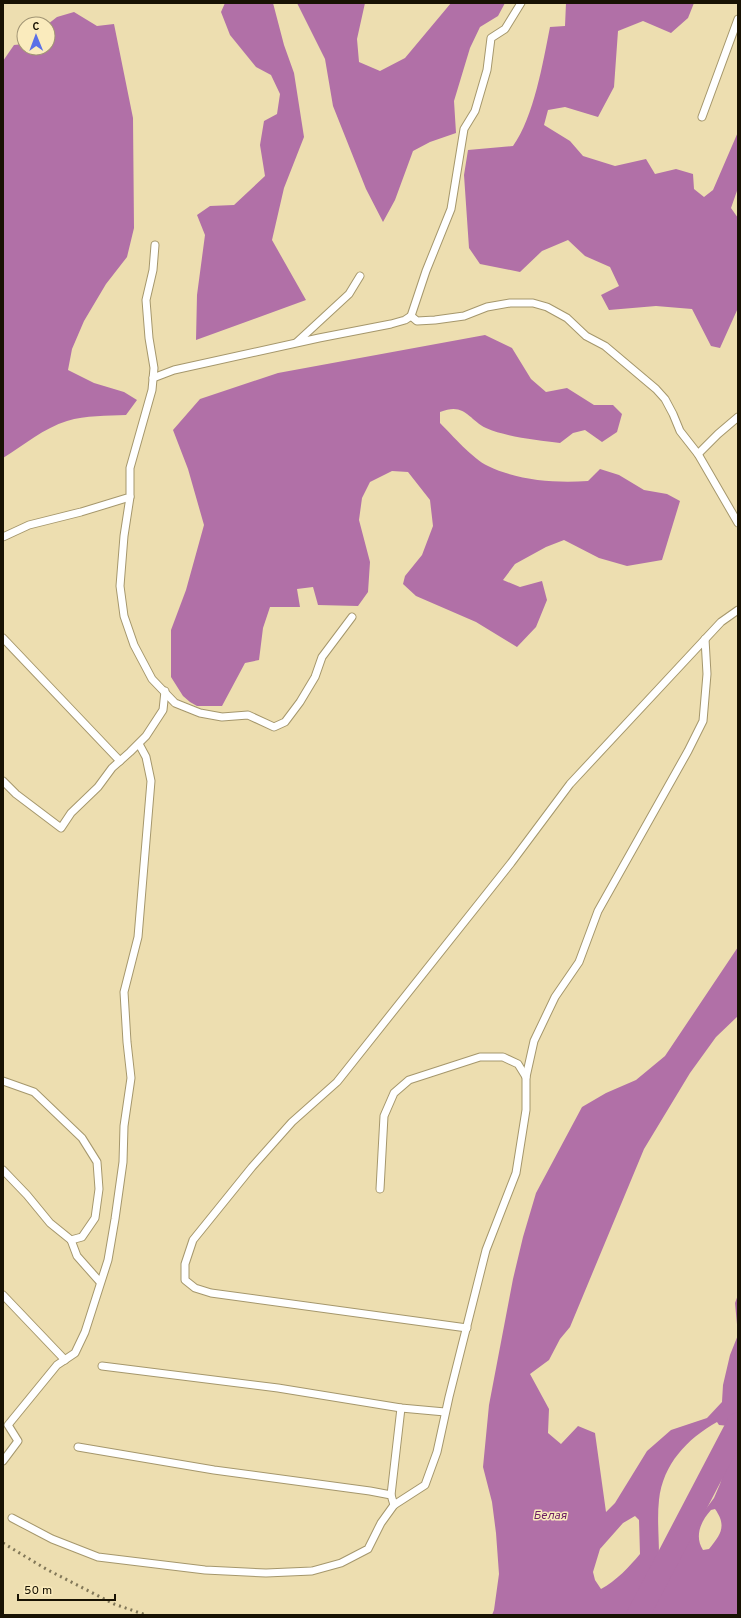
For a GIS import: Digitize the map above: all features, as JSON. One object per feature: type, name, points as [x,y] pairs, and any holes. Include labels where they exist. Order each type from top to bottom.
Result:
[{"type":"lane","points":[[153,378],[174,370],[295,343],[391,324],[405,320],[411,316],[426,271],[451,209],[464,129],[475,111],[487,70],[491,38],[505,29],[521,3]]},
{"type":"lane","points":[[702,117],[738,19]]},
{"type":"lane","points":[[155,245],[153,270],[146,300],[149,338],[154,368],[152,390],[130,468],[130,497],[124,536],[120,586],[124,616],[134,645],[152,679],[175,703],[200,714],[222,717],[248,715],[274,727],[285,722],[300,702],[315,677],[322,657],[352,617]]},
{"type":"lane","points":[[295,343],[349,294],[360,276]]},
{"type":"lane","points":[[411,316],[417,321],[435,320],[464,316],[487,307],[510,303],[533,303],[567,318],[586,336],[605,346],[656,389],[665,399],[680,431],[698,454],[738,523]]},
{"type":"lane","points":[[698,454],[738,417]]},
{"type":"lane","points":[[3,537],[29,525],[81,512],[130,497]]},
{"type":"lane","points":[[467,1328],[211,1293],[195,1288],[185,1280],[185,1264],[193,1240],[215,1212],[292,1122],[337,1082],[511,863],[570,784],[721,622],[738,610]]},
{"type":"lane","points":[[3,638],[120,761]]},
{"type":"lane","points":[[12,1518],[52,1539],[98,1558],[206,1570],[266,1573],[312,1571],[341,1563],[368,1549],[381,1523],[394,1506],[425,1485],[437,1452],[445,1412],[486,1250],[516,1173],[526,1110],[526,1077],[534,1041],[555,997],[579,962],[598,911],[703,721],[707,674],[705,639]]},
{"type":"lane","points":[[3,781],[16,794],[61,828],[71,813],[98,788],[112,768],[146,736],[163,710],[165,691]]},
{"type":"lane","points":[[3,1461],[18,1440],[6,1423],[57,1365],[75,1353],[85,1332],[108,1260],[123,1162],[124,1126],[131,1078],[124,992],[138,937],[151,781],[146,757],[139,744]]},
{"type":"lane","points":[[380,1189],[384,1116],[394,1093],[409,1080],[480,1057],[503,1057],[518,1064],[526,1077]]},
{"type":"lane","points":[[3,1080],[34,1092],[82,1138],[97,1162],[99,1189],[95,1218],[82,1237],[71,1240]]},
{"type":"lane","points":[[3,1170],[27,1194],[50,1223],[71,1240],[77,1256],[100,1282]]},
{"type":"lane","points":[[3,1295],[64,1360]]},
{"type":"lane","points":[[102,1366],[278,1388],[401,1408],[445,1412]]},
{"type":"lane","points":[[394,1506],[391,1495],[401,1408]]},
{"type":"lane","points":[[78,1447],[214,1470],[391,1495]]},
{"type":"water","points":[[225,3],[273,3],[284,45],[294,73],[304,137],[284,188],[272,240],[306,300],[196,340],[197,295],[205,235],[197,215],[210,206],[234,205],[265,176],[260,145],[264,121],[277,114],[280,94],[271,75],[256,67],[230,35],[221,12]]},
{"type":"water","points":[[297,3],[365,3],[357,39],[359,62],[380,71],[405,58],[451,3],[505,3],[498,16],[480,27],[470,48],[454,101],[456,133],[430,142],[413,151],[395,200],[383,222],[366,189],[333,106],[325,59]]},
{"type":"water","points":[[566,3],[694,3],[688,18],[671,33],[643,21],[618,31],[614,87],[598,117],[565,107],[548,110],[544,125],[570,141],[583,156],[615,166],[646,159],[655,174],[676,169],[693,174],[694,189],[704,197],[713,190],[738,132],[738,188],[731,208],[738,218],[738,308],[720,348],[711,346],[692,309],[656,306],[609,310],[601,295],[619,286],[610,267],[585,256],[568,240],[542,251],[520,272],[480,264],[469,248],[464,175],[468,150],[513,146],[527,120],[537,89],[550,27],[565,26]]},
{"type":"water","points":[[74,12],[97,26],[114,24],[133,118],[134,228],[127,257],[106,284],[84,321],[72,349],[68,370],[94,383],[124,392],[137,400],[126,415],[89,417],[67,421],[42,432],[3,458],[3,61],[14,45],[16,45],[16,56],[56,56],[57,17]]},
{"type":"water","points":[[485,335],[512,348],[531,379],[546,392],[567,388],[594,405],[613,405],[622,414],[617,432],[602,442],[585,430],[573,433],[560,443],[503,434],[486,428],[466,413],[455,409],[448,409],[440,412],[440,423],[482,463],[512,475],[537,480],[576,482],[588,481],[600,469],[619,475],[644,490],[667,494],[680,501],[662,560],[627,566],[599,558],[564,540],[546,547],[515,564],[503,580],[520,587],[542,581],[547,600],[536,627],[517,647],[476,622],[416,596],[403,584],[405,576],[422,555],[433,526],[430,500],[408,472],[392,471],[370,482],[362,498],[359,520],[370,562],[368,592],[358,606],[318,605],[313,587],[297,589],[300,607],[270,607],[263,628],[259,660],[245,663],[222,706],[197,706],[190,702],[183,696],[171,677],[171,630],[186,590],[204,525],[188,469],[173,430],[200,399],[278,373]]},
{"type":"water","name":"Белая","points":[[738,947],[738,1016],[716,1037],[690,1073],[644,1149],[570,1327],[560,1339],[549,1360],[530,1374],[549,1409],[548,1433],[561,1444],[578,1426],[595,1433],[606,1512],[615,1503],[647,1451],[671,1430],[707,1418],[722,1402],[723,1385],[730,1355],[738,1335],[738,1615],[492,1615],[499,1574],[492,1502],[483,1467],[489,1405],[513,1279],[536,1193],[582,1107],[606,1093],[636,1080],[665,1056]],"holes":[[[717,1422],[719,1425],[729,1426],[735,1437],[720,1484],[714,1498],[694,1525],[671,1565],[659,1555],[658,1514],[661,1487],[671,1464],[678,1454],[696,1436]],[[715,1509],[719,1515],[722,1525],[717,1539],[709,1549],[703,1550],[700,1545],[699,1534],[704,1519],[711,1510]],[[635,1516],[639,1520],[640,1554],[617,1578],[601,1589],[595,1580],[593,1572],[600,1549],[623,1523]]]},
{"type":"water","points":[[738,1295],[738,1335],[735,1303]]},
{"type":"waterway","name":"Белая","points":[[638,1615],[738,1424]]},
{"type":"railway","points":[[3,1543],[46,1569],[114,1604],[146,1615]]}]
